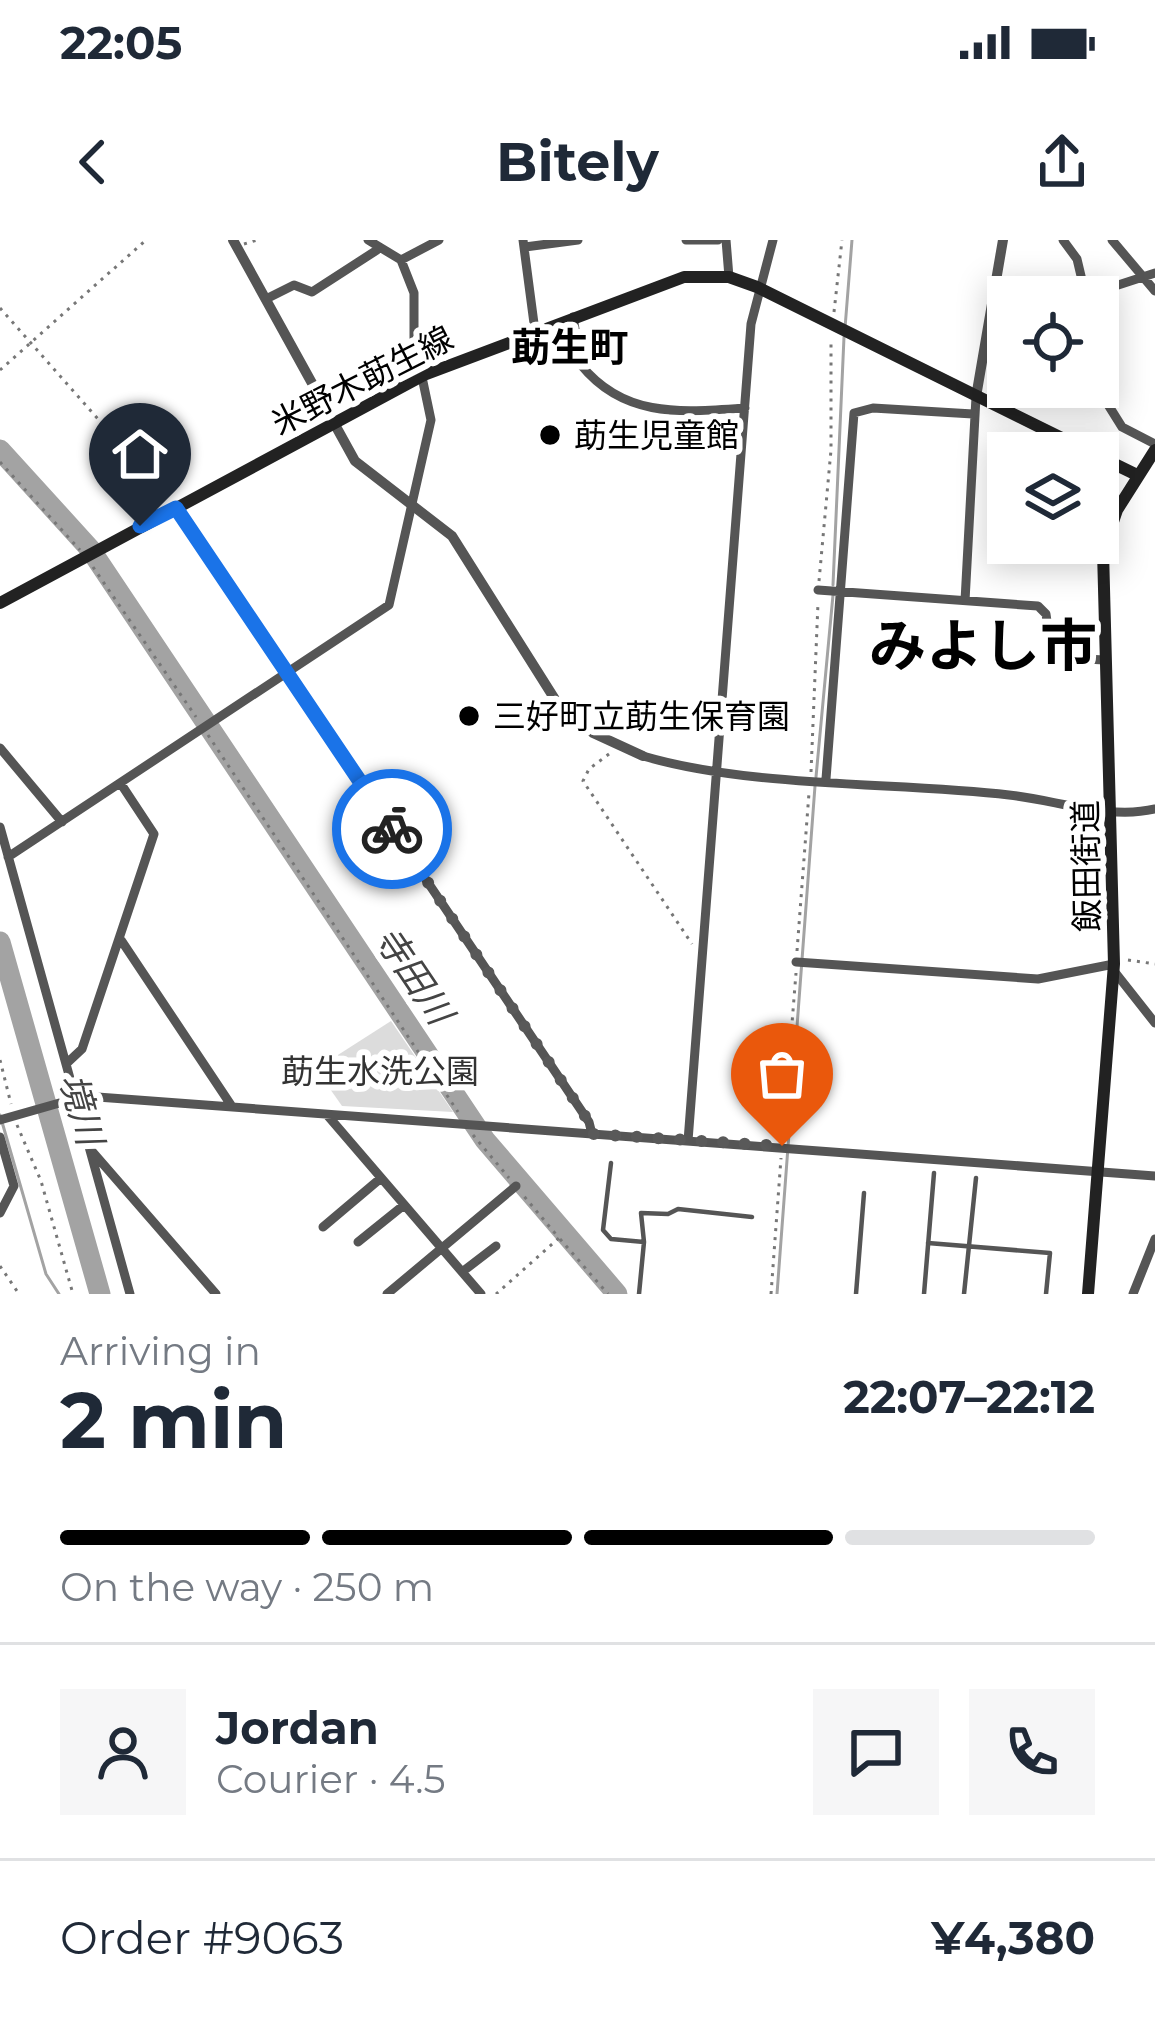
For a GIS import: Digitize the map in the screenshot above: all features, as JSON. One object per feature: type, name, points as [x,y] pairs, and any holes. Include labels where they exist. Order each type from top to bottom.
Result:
[{"type":"main road","name":"米野木莇生線","points":[[0,603],[424,375],[675,279],[729,277],[757,287],[1049,432]]},
{"type":"main road","name":"飯田街道","points":[[1088,1294],[1114,965],[1114,811],[1104,660],[1103,551],[1155,447]]},
{"type":"main road","name":"米野木莇生線","points":[[1119,466],[1137,475]]},
{"type":"street","points":[[233,240],[331,423],[363,468],[411,500],[461,548],[556,700],[618,746],[643,756],[718,770],[1012,795],[1114,811],[1155,809]]},
{"type":"street","points":[[8,857],[389,604],[431,427],[414,339],[414,293],[401,260],[377,250],[368,240]]},
{"type":"street","points":[[401,260],[439,240]]},
{"type":"street","points":[[535,331],[524,243],[578,240]]},
{"type":"street","points":[[686,240],[722,240],[729,277]]},
{"type":"street","points":[[688,1141],[745,408],[757,287],[773,240]]},
{"type":"street","points":[[1002,276],[1003,240]]},
{"type":"street","points":[[1063,240],[1077,259],[1081,276]]},
{"type":"street","points":[[1112,240],[1150,276],[1155,291]]},
{"type":"street","points":[[266,299],[294,285],[312,292],[377,250]]},
{"type":"street","points":[[1119,285],[1150,276]]},
{"type":"street","points":[[573,316],[581,365],[634,406],[670,413],[745,408]]},
{"type":"street","points":[[965,601],[973,414],[987,354]]},
{"type":"street","points":[[826,779],[854,412],[873,408],[973,414]]},
{"type":"street","points":[[1111,408],[1123,427],[1155,447]]},
{"type":"street","points":[[176,508],[589,1122],[592,1134]]},
{"type":"street","points":[[820,590],[1041,607],[1052,657],[1104,660]]},
{"type":"street","points":[[0,748],[62,822]]},
{"type":"street","points":[[66,1064],[82,1049],[154,834],[121,784]]},
{"type":"street","points":[[0,827],[130,1294]]},
{"type":"street","points":[[120,939],[231,1105]]},
{"type":"street","points":[[796,962],[1038,979],[1114,965],[1155,1023]]},
{"type":"street","points":[[0,1120],[75,1098],[231,1105],[1155,1176]]},
{"type":"street","points":[[327,1114],[478,1293]]},
{"type":"street","points":[[0,1136],[14,1186],[0,1213]]},
{"type":"street","points":[[90,1149],[216,1294]]},
{"type":"street","points":[[323,1227],[381,1178]]},
{"type":"street","points":[[387,1294],[516,1186]]},
{"type":"street","points":[[358,1242],[404,1204]]},
{"type":"street","points":[[1133,1294],[1155,1239]]},
{"type":"street","points":[[462,1272],[496,1246]]},
{"type":"lane","points":[[611,1163],[603,1230],[611,1239],[644,1242]]},
{"type":"lane","points":[[924,1294],[934,1173]]},
{"type":"lane","points":[[964,1294],[976,1178]]},
{"type":"lane","points":[[856,1294],[863,1193]]},
{"type":"lane","points":[[639,1294],[644,1242],[641,1213],[668,1214],[678,1209],[752,1216]]},
{"type":"lane","points":[[928,1244],[1050,1253],[1046,1294]]},
{"type":"path","points":[[0,370],[146,240]]},
{"type":"path","points":[[771,1294],[811,778],[831,450],[833,324],[842,240]]},
{"type":"path","points":[[0,308],[176,508]]},
{"type":"path","points":[[0,462],[86,556],[516,1186],[608,1294]]},
{"type":"path","points":[[618,746],[589,769],[583,781],[705,958]]},
{"type":"path","points":[[1114,965],[1155,964]]},
{"type":"path","points":[[0,1060],[74,1294]]},
{"type":"path","points":[[496,1294],[559,1238]]},
{"type":"path","points":[[0,1266],[19,1294]]},
{"type":"green space","name":"莇生水洗公園","points":[[391,1021],[453,1112],[342,1106],[316,1069]]},
{"type":"waterway","points":[[845,328],[852,240]]},
{"type":"waterway","points":[[833,585],[844,337]]},
{"type":"waterway","name":"寺田川","points":[[0,450],[90,549],[485,1140],[617,1294]]},
{"type":"waterway","points":[[816,777],[833,595]]},
{"type":"waterway","points":[[777,1294],[815,786]]},
{"type":"waterway","name":"境川","points":[[0,942],[100,1294]]},
{"type":"waterway","points":[[0,1115],[46,1274],[59,1294]]},
{"type":"way so far","points":[[392,829],[589,1122],[592,1134],[782,1146]]},
{"type":"place","name":"莇生児童館","points":[[550,435]]},
{"type":"place","name":"三好町立莇生保育園","points":[[469,716]]},
{"type":"district","name":"莇生町","points":[[570,347]]},
{"type":"district","name":"みよし市","points":[[983,646]]},
{"type":"route","points":[[140,526],[176,508],[392,829]]}]
